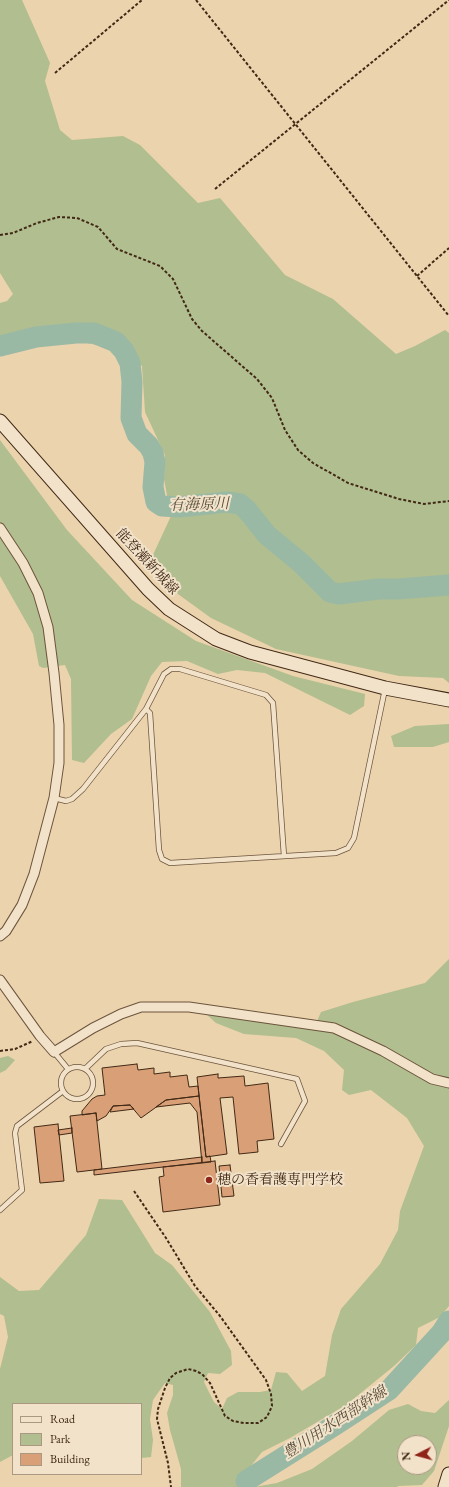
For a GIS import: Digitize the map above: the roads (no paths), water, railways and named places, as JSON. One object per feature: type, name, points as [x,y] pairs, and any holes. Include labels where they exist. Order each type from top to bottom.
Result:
[{"type":"main road","name":"能登瀬新城線","points":[[0,421],[148,589],[169,609],[216,640],[250,652],[385,688],[449,700]]},
{"type":"main road","points":[[445,1487],[449,1474]]},
{"type":"street","points":[[0,528],[24,562],[38,594],[48,627],[59,726],[59,762],[54,798],[34,874],[22,904],[6,931],[0,936]]},
{"type":"street","points":[[0,980],[40,1036],[54,1052],[93,1028],[121,1014],[142,1007],[189,1007],[334,1028],[383,1052],[432,1079],[449,1083]]},
{"type":"lane","points":[[54,798],[66,801],[72,799],[83,789],[146,709],[164,674],[171,670],[180,669],[266,695],[273,703],[284,856]]},
{"type":"lane","points":[[146,709],[150,713],[158,850],[162,859],[170,863],[336,853],[348,848],[354,838],[385,688]]},
{"type":"lane","points":[[85,1069],[106,1049],[121,1044],[137,1043],[297,1079],[305,1102],[281,1144]]},
{"type":"lane","points":[[54,1052],[68,1069]]},
{"type":"lane","points":[[74,1067],[85,1069],[92,1078],[92,1088],[85,1097],[75,1099],[66,1095],[63,1091],[61,1082],[62,1077],[68,1069],[74,1067]]},
{"type":"lane","points":[[0,1210],[22,1190],[15,1133],[17,1126],[63,1091]]},
{"type":"waterway","name":"有海原川","points":[[0,346],[36,337],[76,333],[94,333],[116,342],[124,351],[130,363],[132,382],[131,418],[137,434],[149,446],[153,453],[155,462],[153,487],[156,502],[162,506],[179,507],[227,502],[240,504],[247,510],[267,535],[301,563],[330,592],[339,594],[378,589],[449,585]]},
{"type":"waterway","name":"豊川用水西部幹線","points":[[246,1481],[389,1390],[442,1332],[449,1321]]},
{"type":"place","name":"穂の香看護専門学校","points":[[209,1180]]}]
